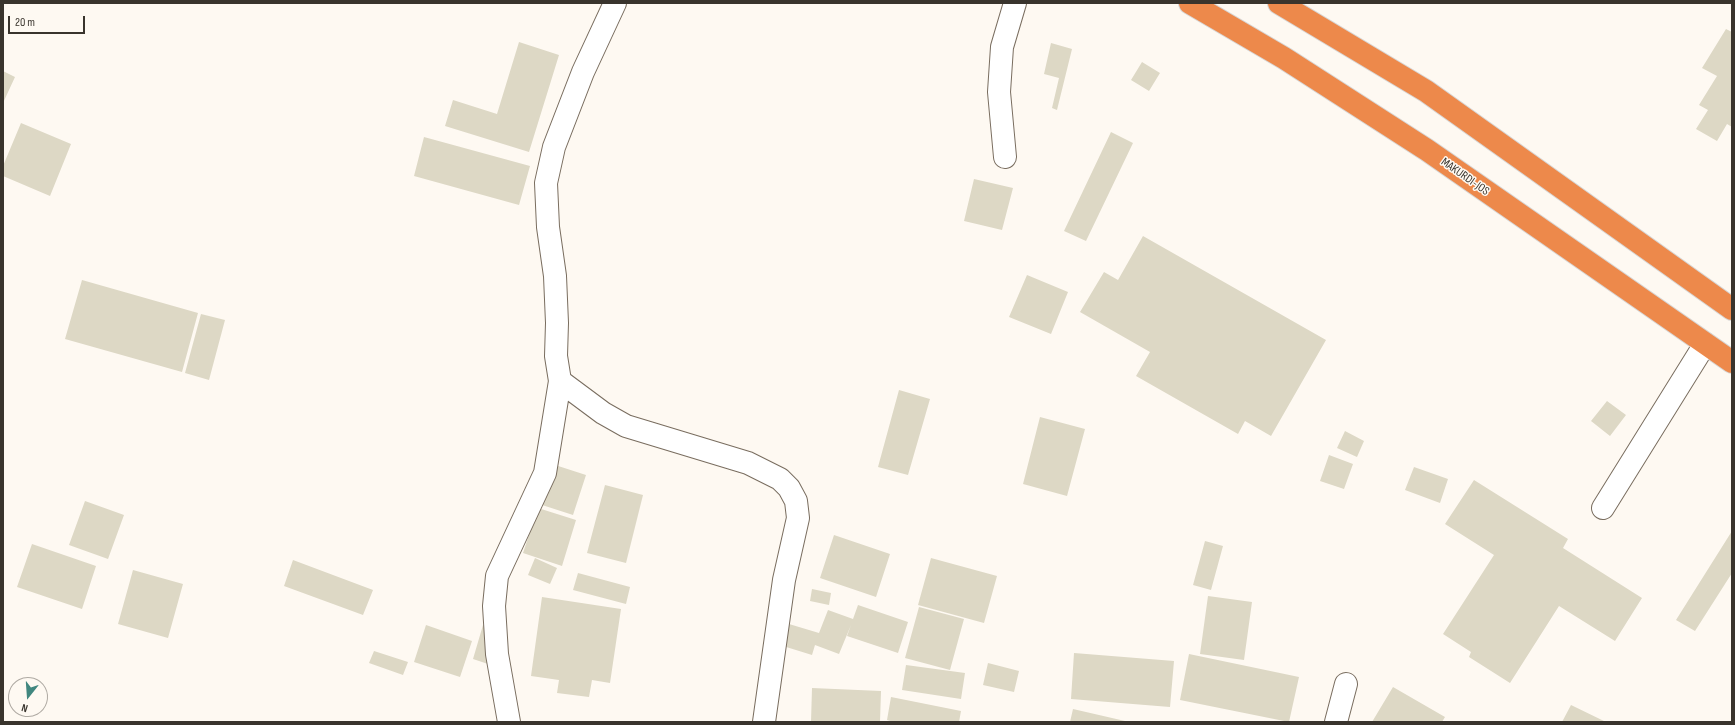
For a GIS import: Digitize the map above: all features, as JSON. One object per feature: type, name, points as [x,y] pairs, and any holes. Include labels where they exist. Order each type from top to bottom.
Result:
[{"type":"highway","name":"MAKURDI-JOS","points":[[1190,3],[1284,58],[1427,150],[1732,362]]},
{"type":"highway","points":[[1279,3],[1426,91],[1732,310]]},
{"type":"street","points":[[509,722],[497,654],[494,606],[497,576],[545,473],[560,382],[556,356],[557,323],[555,276],[548,227],[546,183],[554,147],[580,79],[615,3]]},
{"type":"street","points":[[1005,157],[999,92],[1002,47],[1015,3]]},
{"type":"street","points":[[1603,508],[1705,344]]},
{"type":"street","points":[[560,382],[603,413],[626,426],[748,463],[780,479],[789,488],[796,501],[798,518],[784,580],[764,722]]},
{"type":"street","points":[[1336,722],[1346,684]]},
{"type":"building","points":[[1726,29],[1732,32],[1732,127],[1727,124],[1717,141],[1696,129],[1708,110],[1699,105],[1717,76],[1702,68]]},
{"type":"building","points":[[519,42],[559,55],[529,152],[445,126],[453,100],[497,114]]},
{"type":"building","points":[[1051,43],[1072,49],[1057,110],[1052,108],[1059,78],[1044,74]]},
{"type":"building","points":[[1142,62],[1160,73],[1149,91],[1131,80]]},
{"type":"building","points":[[3,71],[15,77],[3,103]]},
{"type":"building","points":[[21,123],[71,144],[50,196],[3,176],[3,166]]},
{"type":"building","points":[[1111,132],[1133,143],[1086,241],[1064,231]]},
{"type":"building","points":[[424,137],[530,166],[519,205],[414,176]]},
{"type":"building","points":[[974,179],[1013,188],[1002,230],[964,221]]},
{"type":"building","points":[[1143,236],[1326,340],[1271,436],[1245,421],[1238,434],[1136,376],[1150,352],[1080,312],[1104,272],[1118,280]]},
{"type":"building","points":[[1027,275],[1068,292],[1051,334],[1009,317]]},
{"type":"building","points":[[82,280],[198,313],[182,372],[65,339]]},
{"type":"building","points":[[201,314],[225,320],[209,380],[185,373]]},
{"type":"building","points":[[899,390],[930,399],[908,475],[878,467]]},
{"type":"building","points":[[1607,401],[1626,415],[1610,436],[1591,421]]},
{"type":"building","points":[[1040,417],[1085,429],[1067,496],[1023,484]]},
{"type":"building","points":[[1345,431],[1364,441],[1357,457],[1337,448]]},
{"type":"building","points":[[1329,455],[1353,464],[1344,489],[1320,481]]},
{"type":"building","points":[[552,464],[586,475],[573,515],[539,504]]},
{"type":"building","points":[[1414,467],[1448,479],[1440,503],[1405,490]]},
{"type":"building","points":[[1474,480],[1568,539],[1563,548],[1642,598],[1615,641],[1559,606],[1510,683],[1469,657],[1471,652],[1443,634],[1494,555],[1445,524]]},
{"type":"building","points":[[605,485],[643,495],[626,563],[587,553]]},
{"type":"building","points":[[85,501],[124,515],[108,559],[69,545]]},
{"type":"building","points":[[538,508],[576,520],[562,566],[523,553]]},
{"type":"building","points":[[1732,531],[1732,573],[1695,631],[1676,620]]},
{"type":"building","points":[[834,535],[890,554],[876,597],[820,578]]},
{"type":"building","points":[[1205,541],[1223,546],[1211,590],[1193,585]]},
{"type":"building","points":[[32,544],[96,566],[82,609],[17,587]]},
{"type":"building","points":[[535,558],[557,568],[550,584],[528,575]]},
{"type":"building","points":[[931,558],[997,576],[984,623],[918,605]]},
{"type":"building","points":[[293,560],[373,590],[363,615],[284,586]]},
{"type":"building","points":[[133,570],[183,584],[168,638],[118,624]]},
{"type":"building","points":[[578,573],[630,587],[626,604],[573,590]]},
{"type":"building","points":[[812,589],[831,593],[829,605],[810,601]]},
{"type":"building","points":[[1208,596],[1252,602],[1244,660],[1200,654]]},
{"type":"building","points":[[542,597],[621,609],[610,683],[592,680],[589,697],[557,693],[559,680],[531,676]]},
{"type":"building","points":[[858,605],[908,622],[898,653],[847,636],[851,625],[839,654],[815,645],[812,655],[783,646],[789,624],[819,633],[828,610],[853,619]]},
{"type":"building","points":[[919,607],[964,619],[950,670],[905,658]]},
{"type":"building","points":[[426,625],[472,641],[460,677],[414,662]]},
{"type":"building","points":[[483,625],[501,631],[491,665],[473,659]]},
{"type":"building","points":[[374,651],[408,662],[403,675],[369,663]]},
{"type":"building","points":[[1074,653],[1174,661],[1170,707],[1071,699]]},
{"type":"building","points":[[1189,654],[1299,677],[1289,722],[1180,700]]},
{"type":"building","points":[[988,663],[1019,671],[1014,692],[983,685]]},
{"type":"building","points":[[906,665],[965,673],[961,699],[902,690]]},
{"type":"building","points":[[1393,687],[1445,717],[1442,722],[1372,722]]},
{"type":"building","points":[[812,688],[881,691],[880,722],[811,722]]},
{"type":"building","points":[[891,697],[961,711],[959,722],[894,722],[887,720]]},
{"type":"building","points":[[1571,705],[1606,722],[1562,722]]},
{"type":"building","points":[[1073,709],[1125,721],[1125,722],[1070,722]]}]
